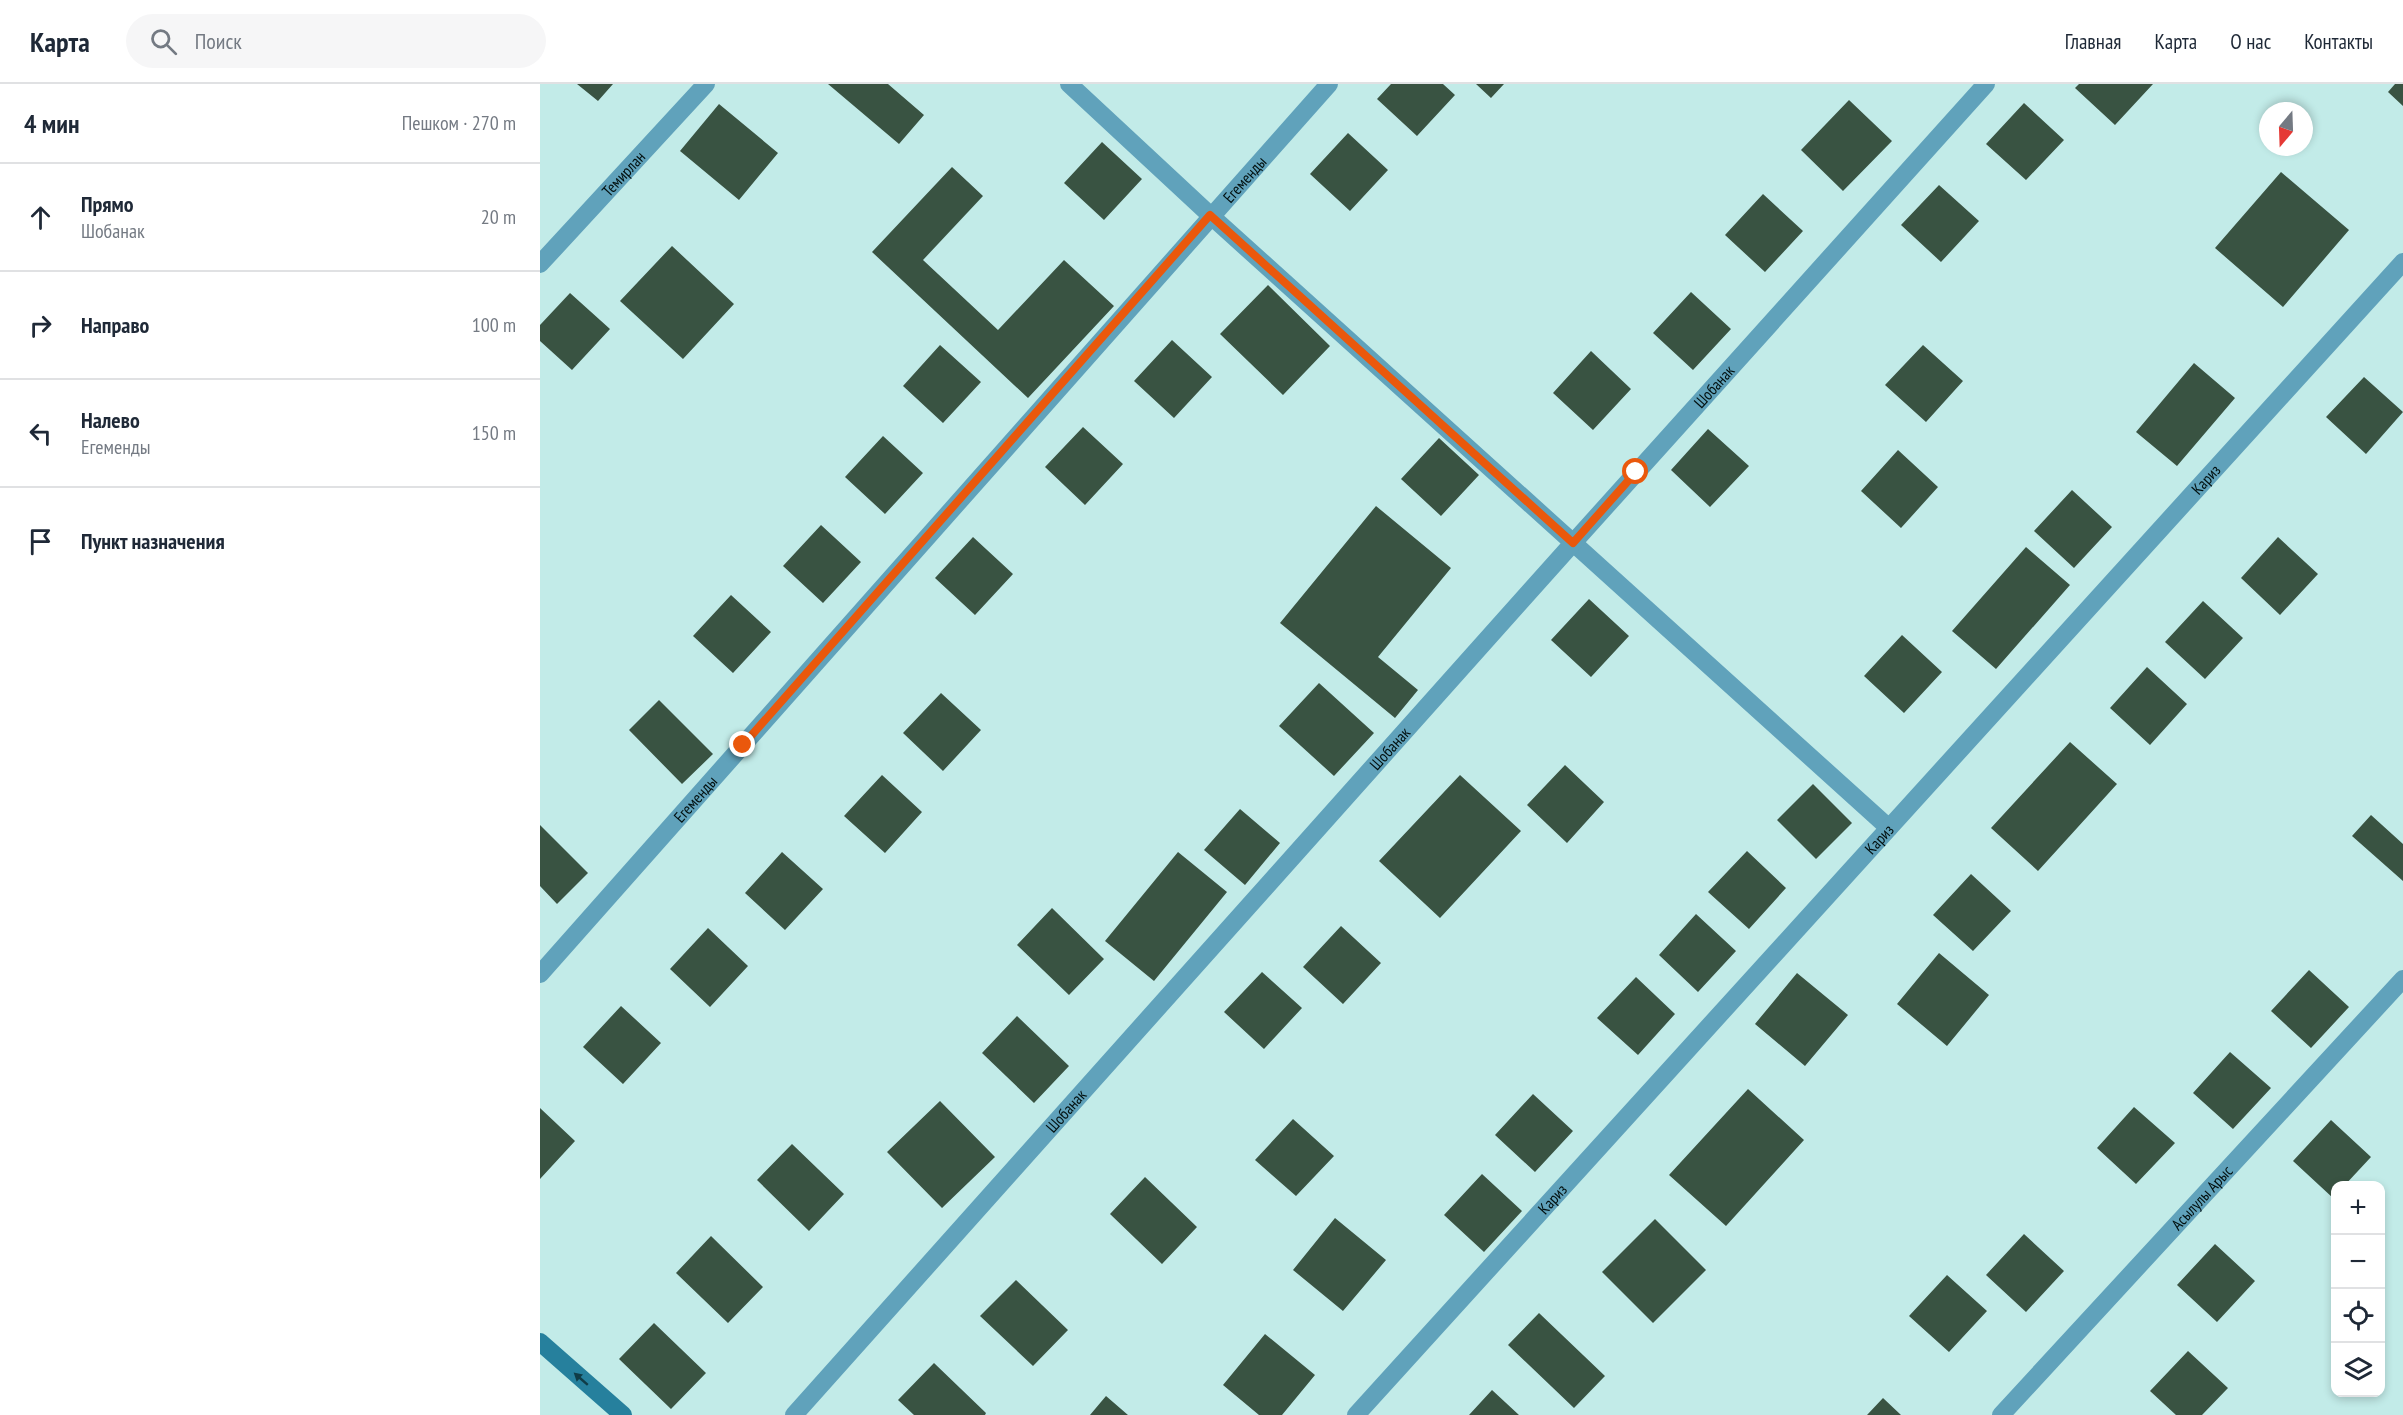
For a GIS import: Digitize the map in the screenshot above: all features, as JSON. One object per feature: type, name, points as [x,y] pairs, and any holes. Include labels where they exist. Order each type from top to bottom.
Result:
[{"type":"street","name":"Темирлан","points":[[540,264],[706,84]]},
{"type":"street","points":[[1069,84],[1210,215],[1889,828]]},
{"type":"street","name":"Егеменды","points":[[540,974],[1210,215],[1329,84]]},
{"type":"street","name":"Шобанак","points":[[794,1415],[1986,84]]},
{"type":"street","name":"Кариз","points":[[1356,1415],[2403,262]]},
{"type":"street","name":"Асылулы Арыс","points":[[2001,1415],[2403,980]]},
{"type":"street","points":[[540,1342],[623,1415]]},
{"type":"building","points":[[577,84],[613,84],[598,101]]},
{"type":"building","points":[[828,84],[888,84],[924,115],[899,144]]},
{"type":"building","points":[[1391,84],[1443,84],[1455,95],[1417,136],[1377,99]]},
{"type":"building","points":[[1476,84],[1504,84],[1491,98]]},
{"type":"building","points":[[2079,84],[2153,84],[2115,125],[2075,88]]},
{"type":"building","points":[[2395,84],[2403,84],[2403,106],[2388,92]]},
{"type":"building","points":[[1849,100],[1892,141],[1843,191],[1801,150]]},
{"type":"building","points":[[2024,103],[2064,140],[2026,180],[1986,144]]},
{"type":"building","points":[[719,104],[778,153],[739,200],[680,151]]},
{"type":"building","points":[[1348,133],[1388,170],[1350,211],[1310,174]]},
{"type":"building","points":[[1102,142],[1142,179],[1104,220],[1064,183]]},
{"type":"building","points":[[952,167],[983,196],[923,260],[998,330],[1064,260],[1114,306],[1028,398],[872,252]]},
{"type":"building","points":[[2281,172],[2349,230],[2283,307],[2215,248]]},
{"type":"building","points":[[1939,185],[1979,221],[1941,262],[1901,225]]},
{"type":"building","points":[[1763,194],[1803,231],[1765,272],[1725,235]]},
{"type":"building","points":[[672,246],[734,304],[683,359],[620,301]]},
{"type":"building","points":[[1268,285],[1330,346],[1283,395],[1220,334]]},
{"type":"building","points":[[1691,292],[1731,329],[1693,370],[1653,333]]},
{"type":"building","points":[[570,293],[610,329],[572,370],[540,341],[540,325]]},
{"type":"building","points":[[1172,340],[1212,377],[1174,418],[1134,381]]},
{"type":"building","points":[[940,345],[981,382],[943,423],[903,386]]},
{"type":"building","points":[[1923,345],[1963,381],[1926,422],[1885,385]]},
{"type":"building","points":[[1591,351],[1631,389],[1593,430],[1553,393]]},
{"type":"building","points":[[2194,363],[2235,398],[2177,466],[2136,432]]},
{"type":"building","points":[[2364,377],[2403,412],[2366,454],[2326,417]]},
{"type":"building","points":[[1083,427],[1123,464],[1085,505],[1045,467]]},
{"type":"building","points":[[1708,429],[1749,466],[1710,507],[1671,470]]},
{"type":"building","points":[[883,436],[923,473],[885,514],[845,477]]},
{"type":"building","points":[[1439,438],[1479,475],[1441,516],[1401,479]]},
{"type":"building","points":[[1898,450],[1938,487],[1901,528],[1861,491]]},
{"type":"building","points":[[2072,490],[2112,527],[2074,568],[2034,531]]},
{"type":"building","points":[[1376,506],[1451,568],[1378,657],[1418,690],[1395,718],[1280,623]]},
{"type":"building","points":[[821,525],[861,562],[823,603],[783,566]]},
{"type":"building","points":[[973,537],[1013,574],[975,615],[935,578]]},
{"type":"building","points":[[2278,537],[2318,574],[2280,615],[2241,578]]},
{"type":"building","points":[[2026,547],[2070,585],[1996,669],[1952,631]]},
{"type":"building","points":[[731,595],[771,632],[733,673],[693,636]]},
{"type":"building","points":[[1589,599],[1629,636],[1591,677],[1551,640]]},
{"type":"building","points":[[2203,601],[2243,638],[2205,679],[2165,642]]},
{"type":"building","points":[[1902,635],[1942,672],[1904,713],[1864,676]]},
{"type":"building","points":[[2147,667],[2187,704],[2150,745],[2110,708]]},
{"type":"building","points":[[1319,683],[1374,733],[1334,776],[1279,726]]},
{"type":"building","points":[[941,693],[981,730],[943,771],[903,733]]},
{"type":"building","points":[[659,700],[713,754],[682,784],[629,730]]},
{"type":"building","points":[[2070,742],[2117,784],[2038,871],[1991,828]]},
{"type":"building","points":[[1565,765],[1604,802],[1567,843],[1527,805]]},
{"type":"building","points":[[882,775],[922,812],[885,853],[844,816]]},
{"type":"building","points":[[1460,775],[1521,831],[1440,918],[1379,861]]},
{"type":"building","points":[[1813,784],[1852,823],[1816,859],[1777,820]]},
{"type":"building","points":[[1240,809],[1280,843],[1245,885],[1204,850]]},
{"type":"building","points":[[2371,815],[2403,844],[2403,881],[2352,836]]},
{"type":"building","points":[[540,825],[588,873],[557,904],[540,886]]},
{"type":"building","points":[[1747,851],[1786,888],[1749,929],[1708,892]]},
{"type":"building","points":[[782,852],[823,889],[785,930],[745,893]]},
{"type":"building","points":[[1178,852],[1227,892],[1154,981],[1105,941]]},
{"type":"building","points":[[1971,874],[2011,911],[1973,951],[1933,915]]},
{"type":"building","points":[[1052,908],[1104,959],[1069,995],[1017,945]]},
{"type":"building","points":[[1696,914],[1736,951],[1698,992],[1659,955]]},
{"type":"building","points":[[1341,926],[1381,963],[1343,1004],[1303,967]]},
{"type":"building","points":[[708,928],[748,966],[710,1007],[670,969]]},
{"type":"building","points":[[1939,953],[1989,995],[1947,1046],[1897,1004]]},
{"type":"building","points":[[2309,970],[2349,1007],[2311,1048],[2271,1011]]},
{"type":"building","points":[[1262,972],[1302,1008],[1264,1049],[1224,1012]]},
{"type":"building","points":[[1797,973],[1848,1015],[1805,1066],[1755,1024]]},
{"type":"building","points":[[1636,977],[1675,1014],[1638,1055],[1597,1018]]},
{"type":"building","points":[[621,1006],[661,1043],[623,1084],[583,1047]]},
{"type":"building","points":[[1017,1016],[1069,1066],[1034,1103],[982,1053]]},
{"type":"building","points":[[2230,1052],[2271,1088],[2233,1129],[2193,1093]]},
{"type":"building","points":[[1748,1089],[1804,1140],[1726,1226],[1669,1175]]},
{"type":"building","points":[[1533,1094],[1573,1131],[1535,1172],[1495,1135]]},
{"type":"building","points":[[940,1101],[995,1157],[942,1208],[887,1152]]},
{"type":"building","points":[[2134,1107],[2175,1143],[2136,1184],[2097,1148]]},
{"type":"building","points":[[540,1108],[575,1141],[540,1179]]},
{"type":"building","points":[[1293,1119],[1334,1156],[1296,1196],[1255,1160]]},
{"type":"building","points":[[2331,1120],[2371,1157],[2349,1181],[2331,1181],[2331,1196],[2293,1161]]},
{"type":"building","points":[[792,1144],[844,1194],[809,1231],[757,1180]]},
{"type":"building","points":[[1482,1174],[1522,1211],[1484,1252],[1444,1215]]},
{"type":"building","points":[[1145,1177],[1197,1227],[1162,1264],[1110,1214]]},
{"type":"building","points":[[1335,1218],[1386,1260],[1343,1311],[1293,1270]]},
{"type":"building","points":[[1655,1219],[1706,1270],[1653,1323],[1602,1272]]},
{"type":"building","points":[[2024,1234],[2064,1271],[2026,1312],[1986,1275]]},
{"type":"building","points":[[711,1236],[763,1287],[728,1323],[676,1273]]},
{"type":"building","points":[[2215,1244],[2255,1281],[2217,1322],[2177,1285]]},
{"type":"building","points":[[1947,1275],[1987,1311],[1949,1352],[1909,1316]]},
{"type":"building","points":[[1016,1280],[1068,1330],[1033,1366],[980,1316]]},
{"type":"building","points":[[1539,1313],[1605,1376],[1574,1408],[1508,1345]]},
{"type":"building","points":[[654,1323],[706,1373],[671,1409],[619,1359]]},
{"type":"building","points":[[1265,1334],[1315,1375],[1282,1415],[1259,1415],[1223,1385]]},
{"type":"building","points":[[2188,1351],[2228,1388],[2202,1415],[2176,1415],[2150,1391]]},
{"type":"building","points":[[934,1363],[986,1413],[985,1415],[914,1415],[898,1400]]},
{"type":"building","points":[[1492,1390],[1519,1415],[1469,1415]]},
{"type":"building","points":[[1106,1396],[1128,1415],[1090,1415]]},
{"type":"building","points":[[1883,1398],[1901,1415],[1867,1415]]},
{"type":"route","points":[[743,745],[1210,215],[1573,543],[1636,472]]}]
